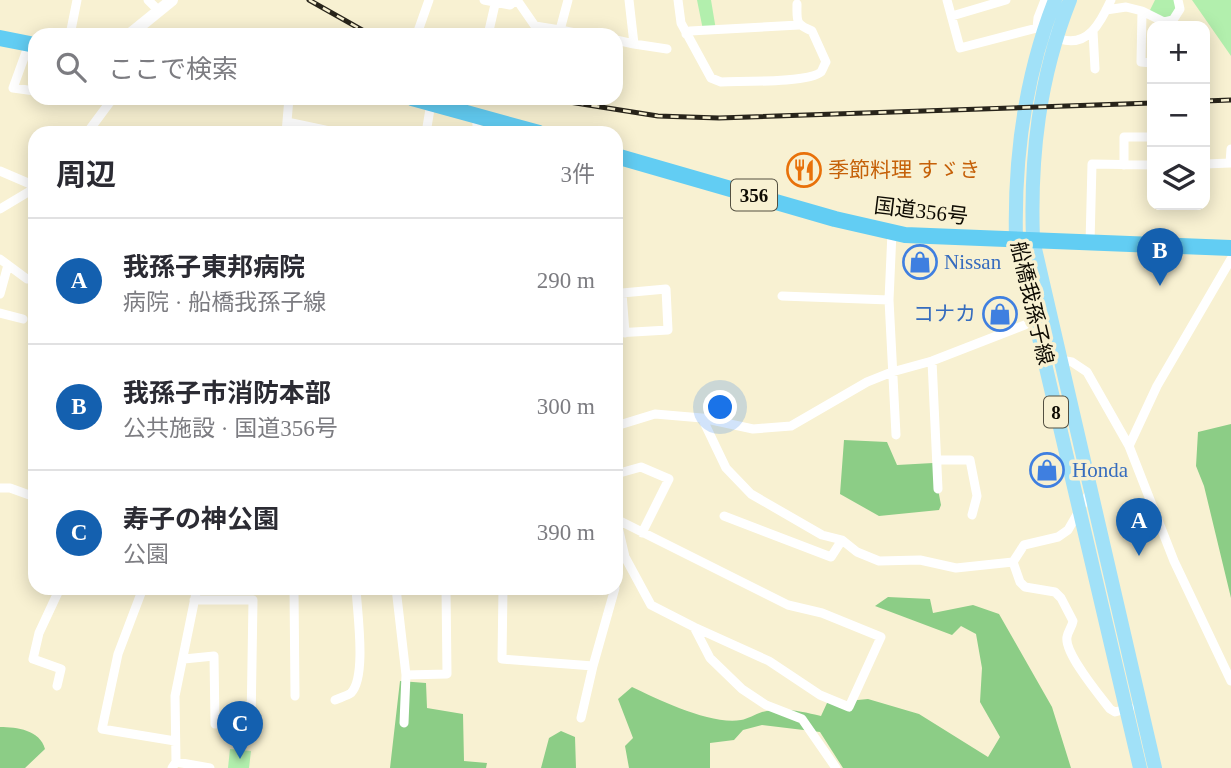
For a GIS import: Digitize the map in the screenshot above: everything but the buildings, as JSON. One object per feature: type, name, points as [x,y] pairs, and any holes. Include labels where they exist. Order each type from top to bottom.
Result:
[{"type":"highway","points":[[0,38],[28,43]]},
{"type":"highway","points":[[439,105],[515,126]]},
{"type":"highway","name":"国道356号","points":[[623,158],[835,219],[892,232],[941,238],[1231,248]]},
{"type":"main road","name":"船橋我孫子線","points":[[1055,0],[1034,66],[1028,134],[1033,240],[1090,492],[1133,707],[1140,768]]},
{"type":"main road","name":"船橋我孫子線","points":[[1070,0],[1051,55],[1016,180],[1016,240],[1079,510],[1133,707],[1155,768]]},
{"type":"street","points":[[71,28],[77,0]]},
{"type":"street","points":[[148,0],[159,11]]},
{"type":"street","points":[[143,28],[172,0]]},
{"type":"street","points":[[419,28],[429,0]]},
{"type":"street","points":[[484,0],[510,5],[516,0],[535,26],[548,28]]},
{"type":"street","points":[[561,28],[568,0]]},
{"type":"street","points":[[629,0],[634,44]]},
{"type":"street","points":[[678,0],[681,23],[686,34],[700,54],[711,78],[721,82],[794,79],[821,72],[826,62],[812,31],[799,26],[690,31],[686,34]]},
{"type":"street","points":[[947,0],[960,48],[1037,28],[1070,42],[1084,39],[1093,31],[1111,0]]},
{"type":"street","points":[[952,16],[1006,0]]},
{"type":"street","points":[[1037,28],[1045,0]]},
{"type":"street","points":[[1060,39],[1076,0]]},
{"type":"street","points":[[1106,10],[1126,7],[1142,11],[1164,22],[1173,20],[1180,9],[1178,0]]},
{"type":"street","points":[[490,28],[496,1]]},
{"type":"street","points":[[796,1],[799,26]]},
{"type":"street","points":[[1142,11],[1141,62],[1147,63]]},
{"type":"street","points":[[1093,31],[1095,69]]},
{"type":"street","points":[[623,42],[667,49]]},
{"type":"street","points":[[28,53],[13,88],[28,90]]},
{"type":"street","points":[[92,126],[108,105]]},
{"type":"street","points":[[287,126],[288,105]]},
{"type":"street","points":[[427,126],[431,105]]},
{"type":"street","points":[[477,115],[477,126]]},
{"type":"street","points":[[287,122],[306,126]]},
{"type":"street","points":[[1124,165],[1124,136],[1147,137]]},
{"type":"street","points":[[1210,164],[1230,163],[1231,149]]},
{"type":"street","points":[[1090,243],[1092,164],[1147,164]]},
{"type":"street","points":[[0,171],[28,184]]},
{"type":"street","points":[[0,209],[28,191]]},
{"type":"street","points":[[892,232],[889,300],[895,435]]},
{"type":"street","points":[[1129,446],[1157,386],[1231,259]]},
{"type":"street","points":[[0,294],[4,262],[27,279]]},
{"type":"street","points":[[623,293],[667,289],[668,330],[623,333]]},
{"type":"street","points":[[782,296],[889,300]]},
{"type":"street","points":[[0,313],[23,319]]},
{"type":"street","points":[[623,424],[655,414],[702,418],[753,429],[791,426],[867,382],[932,361],[1035,321]]},
{"type":"street","points":[[1059,360],[1072,362],[1087,372],[1129,446],[1174,561],[1231,681]]},
{"type":"street","points":[[932,361],[938,489]]},
{"type":"street","points":[[702,418],[726,468],[751,494],[822,535],[842,540],[857,552],[879,561],[920,560],[956,568],[1013,562]]},
{"type":"street","points":[[937,460],[970,460],[977,496],[972,515]]},
{"type":"street","points":[[623,472],[641,467],[669,479],[642,534]]},
{"type":"street","points":[[0,488],[10,488],[28,494]]},
{"type":"street","points":[[1013,562],[1024,545],[1058,537],[1068,530],[1090,492]]},
{"type":"street","points":[[724,516],[831,557],[842,540]]},
{"type":"street","points":[[623,522],[788,605],[822,613],[881,637],[849,707],[820,695],[769,661],[651,605],[623,557]]},
{"type":"street","points":[[1013,562],[1020,582],[1025,587],[1055,592],[1061,598],[1073,621],[1066,638],[1078,665],[1112,711],[1133,707]]},
{"type":"street","points":[[57,595],[39,633],[33,659],[61,669],[57,687]]},
{"type":"street","points":[[140,595],[118,654],[102,729],[175,741]]},
{"type":"street","points":[[195,595],[175,696],[174,765],[209,768]]},
{"type":"street","points":[[293,595],[295,696]]},
{"type":"street","points":[[335,700],[350,694],[358,680],[360,664],[356,595]]},
{"type":"street","points":[[397,595],[406,675],[404,723]]},
{"type":"street","points":[[406,675],[447,674],[446,595]]},
{"type":"street","points":[[503,595],[502,659],[593,666]]},
{"type":"street","points":[[581,718],[613,595]]},
{"type":"street","points":[[184,659],[214,656],[215,724],[251,724],[253,600],[194,600]]},
{"type":"street","points":[[694,627],[710,658],[727,676],[742,690],[766,705],[802,719],[836,768]]},
{"type":"green space","points":[[697,0],[711,0],[716,30],[703,30]]},
{"type":"green space","points":[[1155,0],[1178,0],[1173,20],[1148,14]]},
{"type":"green space","points":[[1192,0],[1231,0],[1231,56],[1210,26],[1210,21],[1207,21]]},
{"type":"green space","points":[[1231,424],[1231,598],[1204,486],[1196,466],[1198,432]]},
{"type":"green space","points":[[844,440],[887,442],[897,465],[933,463],[941,505],[939,510],[879,516],[840,494]]},
{"type":"green space","points":[[888,597],[930,599],[933,613],[973,605],[999,614],[1052,707],[1071,768],[843,768],[820,732],[762,725],[743,730],[734,740],[710,743],[710,768],[629,768],[625,746],[633,738],[618,699],[632,687],[685,710],[729,721],[777,710],[821,716],[827,703],[868,699],[919,714],[988,757],[1000,737],[980,702],[982,668],[976,634],[961,626],[952,635],[875,606]]},
{"type":"green space","points":[[400,681],[426,683],[427,708],[463,714],[464,761],[487,763],[486,768],[390,768]]},
{"type":"green space","points":[[0,727],[20,729],[33,734],[45,749],[25,768],[0,768]]},
{"type":"green space","points":[[561,731],[575,737],[576,768],[541,768],[549,738]]},
{"type":"green space","points":[[230,749],[251,751],[249,768],[228,768]]},
{"type":"railway","points":[[309,0],[359,28]]},
{"type":"railway","points":[[1210,101],[1231,100]]},
{"type":"railway","points":[[588,105],[658,116],[719,118],[1147,103]]},
{"type":"place","name":"季節料理 すゞき","points":[[804,170]]},
{"type":"place","name":"Nissan","points":[[920,262]]},
{"type":"place","name":"我孫子市消防本部","points":[[1160,286]]},
{"type":"place","name":"コナカ","points":[[1000,314]]},
{"type":"place","name":"Honda","points":[[1047,470]]},
{"type":"place","name":"我孫子東邦病院","points":[[1139,556]]},
{"type":"place","name":"寿子の神公園","points":[[240,759]]}]
